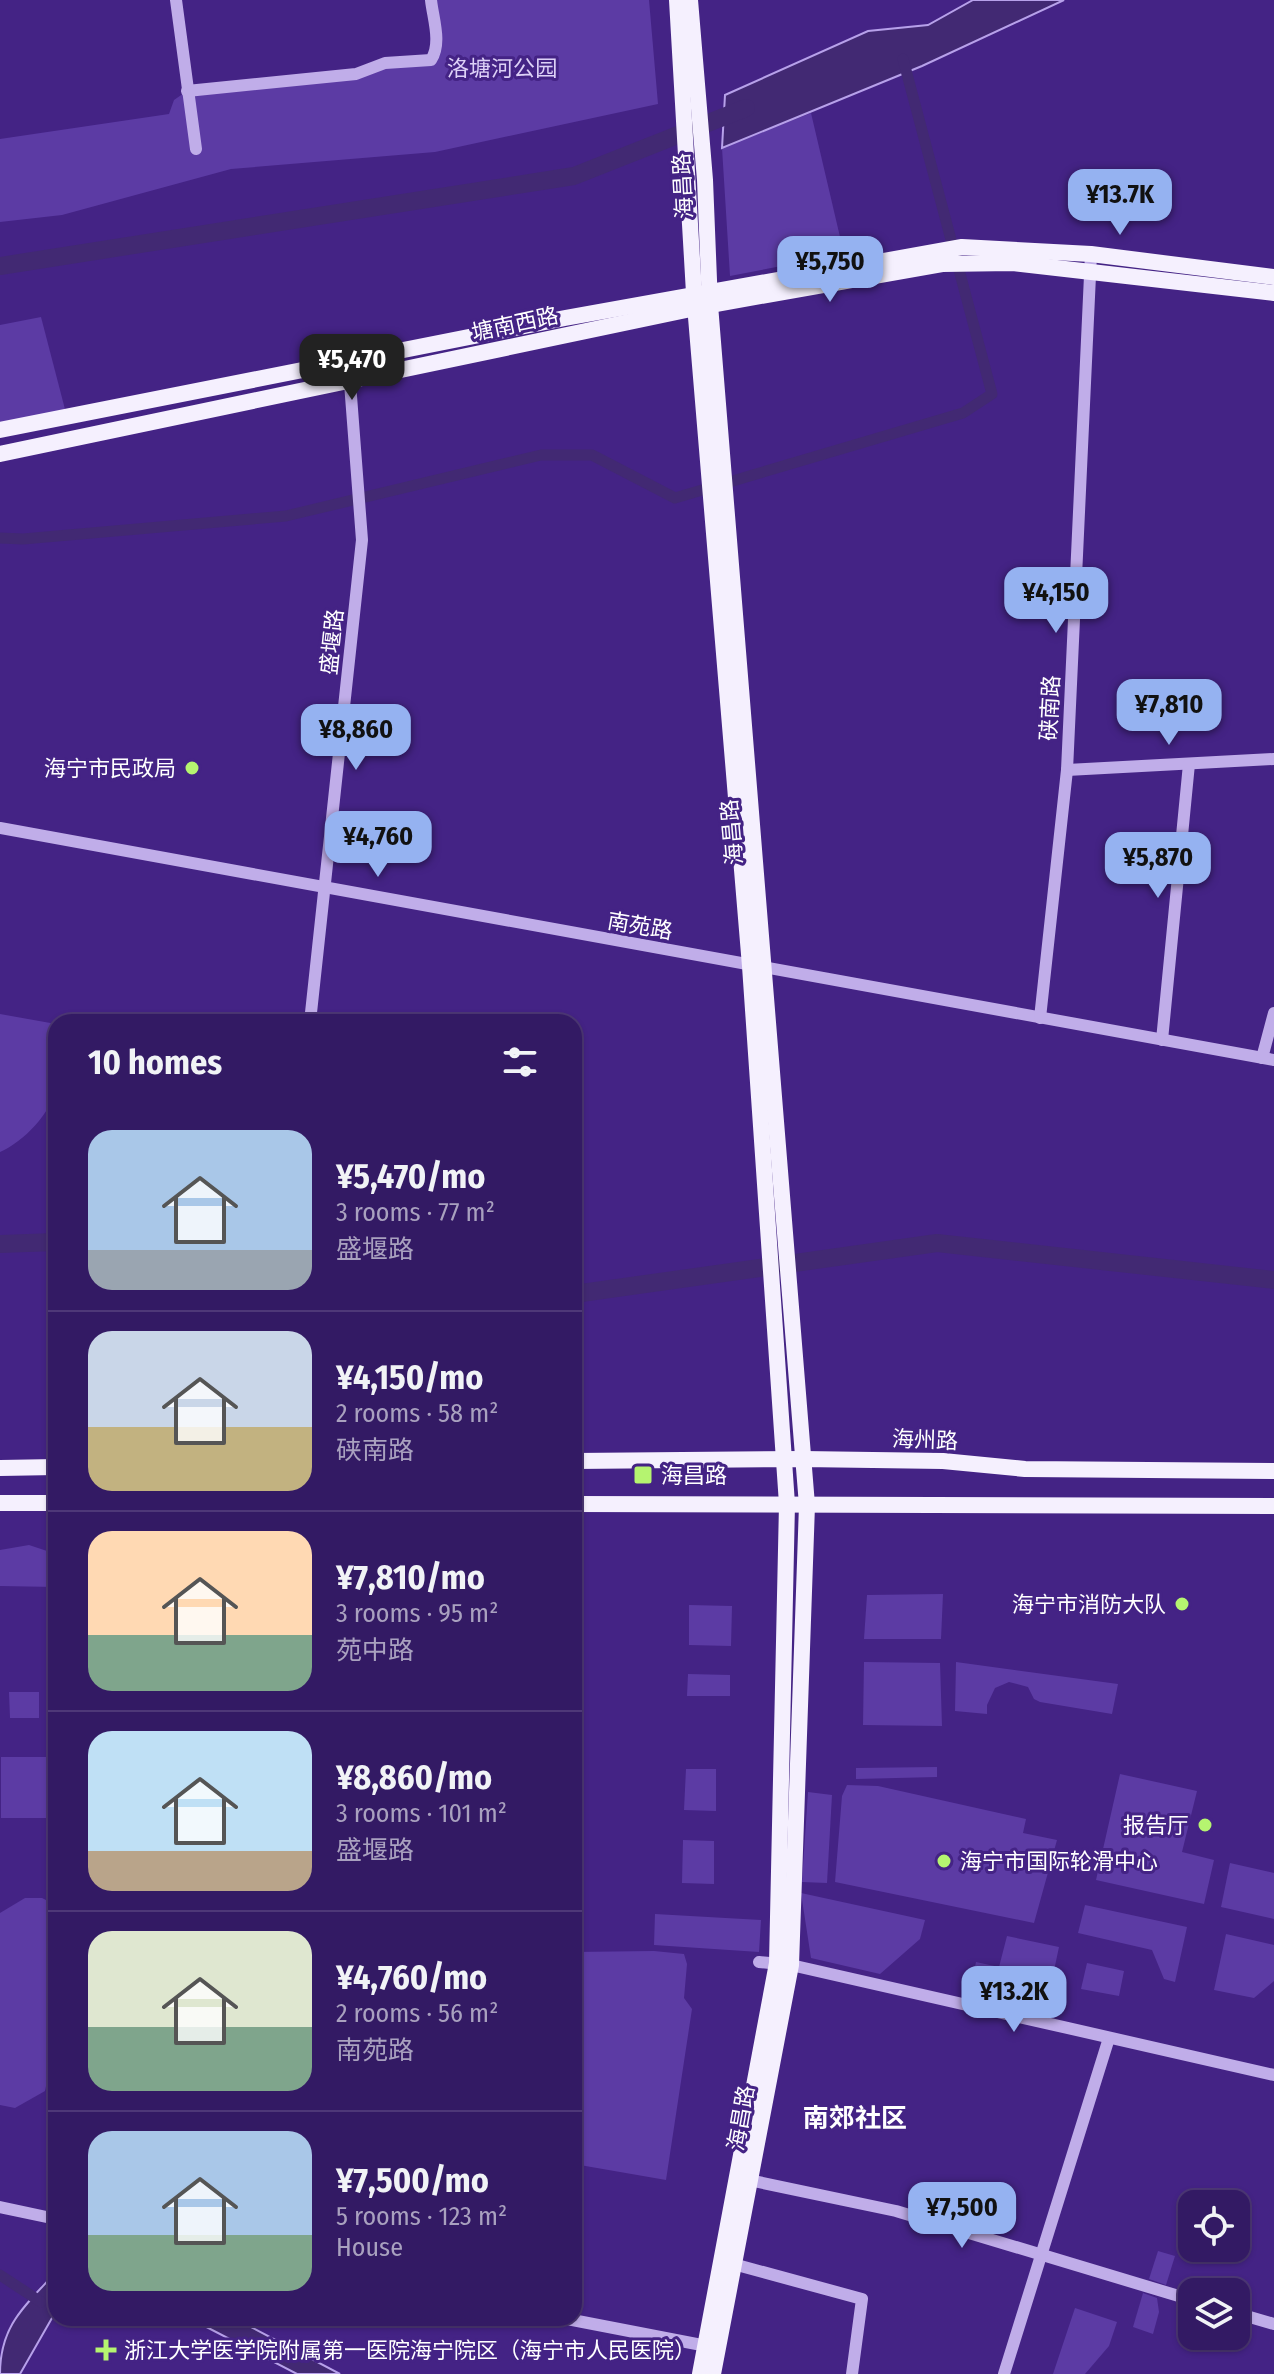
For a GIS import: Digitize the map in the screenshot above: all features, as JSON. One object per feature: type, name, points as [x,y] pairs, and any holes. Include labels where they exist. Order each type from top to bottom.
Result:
[{"type":"main road","name":"海昌路","points":[[677,0],[705,180],[703,300]]},
{"type":"main road","name":"海昌路","points":[[690,0],[687,175],[703,300],[783,1304],[787,1504],[784,1964]]},
{"type":"main road","points":[[703,300],[936,258],[962,247],[1090,262],[1274,277]]},
{"type":"main road","points":[[936,258],[981,263],[1090,262],[1274,293]]},
{"type":"main road","name":"塘南西路","points":[[0,430],[345,362],[703,300]]},
{"type":"main road","name":"塘南西路","points":[[0,454],[350,383],[703,300]]},
{"type":"main road","name":"海昌路","points":[[713,2374],[713,2347],[784,1964],[807,1505],[783,1304]]},
{"type":"main road","name":"海州路","points":[[582,1461],[943,1461],[1025,1469],[1274,1471]]},
{"type":"main road","points":[[0,1468],[48,1467]]},
{"type":"main road","points":[[0,1503],[48,1503]]},
{"type":"main road","points":[[582,1504],[1274,1506]]},
{"type":"main road","name":"海昌路","points":[[700,2374],[713,2347],[737,2265],[744,2179]]},
{"type":"street","points":[[176,0],[196,149]]},
{"type":"street","points":[[187,91],[356,74],[385,63],[431,60],[436,52],[437,40],[431,0]]},
{"type":"street","name":"硖南路","points":[[1040,1018],[1067,770],[1090,262]]},
{"type":"street","name":"盛堰路","points":[[311,1014],[361,521],[350,383],[345,362]]},
{"type":"street","points":[[1067,770],[1274,759]]},
{"type":"street","points":[[1162,1040],[1189,764]]},
{"type":"street","name":"南苑路","points":[[0,828],[1268,1059]]},
{"type":"street","points":[[1268,1059],[1274,1013]]},
{"type":"street","points":[[759,1962],[784,1964],[1274,2075]]},
{"type":"street","points":[[1004,2374],[1109,2049],[1109,2038]]},
{"type":"street","points":[[744,2179],[896,2211],[1178,2296]]},
{"type":"street","points":[[0,2207],[48,2217]]},
{"type":"street","points":[[737,2265],[862,2299],[852,2374]]},
{"type":"street","points":[[1250,2317],[1274,2324]]},
{"type":"street","points":[[582,2322],[713,2347]]},
{"type":"green space","name":"洛塘河公园","points":[[431,0],[649,0],[658,104],[435,152],[231,169],[62,215],[0,222],[0,139],[169,114],[174,100],[187,91],[430,60]]},
{"type":"green space","points":[[811,113],[844,254],[730,276],[722,148]]},
{"type":"green space","points":[[41,317],[67,417],[0,426],[0,325]]},
{"type":"green space","points":[[0,1014],[48,1023],[48,1108],[27,1134],[0,1152]]},
{"type":"green space","points":[[29,1545],[48,1551],[48,1587],[0,1586],[0,1550]]},
{"type":"green space","points":[[943,1594],[941,1639],[864,1639],[867,1595]]},
{"type":"green space","points":[[689,1605],[732,1606],[731,1646],[689,1645]]},
{"type":"green space","points":[[864,1662],[940,1663],[942,1726],[863,1725]]},
{"type":"green space","points":[[956,1662],[1118,1684],[1112,1714],[1040,1702],[1034,1699],[1028,1687],[1009,1682],[995,1688],[987,1705],[987,1714],[955,1711]]},
{"type":"green space","points":[[688,1674],[730,1675],[730,1696],[687,1696]]},
{"type":"green space","points":[[9,1692],[39,1692],[39,1718],[10,1718]]},
{"type":"green space","points":[[1,1757],[48,1757],[48,1818],[1,1818]]},
{"type":"green space","points":[[937,1767],[937,1777],[856,1779],[856,1768]]},
{"type":"green space","points":[[686,1769],[716,1769],[716,1811],[684,1810]]},
{"type":"green space","points":[[1120,1774],[1197,1791],[1182,1852],[1214,1860],[1204,1904],[1096,1880]]},
{"type":"green space","name":"海宁市国际轮滑中心","points":[[847,1785],[878,1786],[1026,1819],[1023,1833],[1057,1840],[1034,1923],[835,1882],[842,1796]]},
{"type":"green space","points":[[808,1792],[832,1795],[827,1883],[802,1882]]},
{"type":"green space","points":[[683,1840],[714,1841],[714,1884],[682,1883]]},
{"type":"green space","points":[[1230,1863],[1274,1873],[1274,1919],[1221,1907]]},
{"type":"green space","points":[[801,1893],[925,1920],[920,1939],[880,1974],[811,1958]]},
{"type":"green space","points":[[25,1898],[48,1901],[48,2077],[45,2091],[15,2108],[0,2105],[0,1913]]},
{"type":"green space","points":[[1085,1905],[1187,1927],[1175,1982],[1164,1979],[1152,1950],[1078,1933]]},
{"type":"green space","points":[[655,1914],[761,1920],[759,1952],[654,1945]]},
{"type":"green space","points":[[1226,1934],[1274,1945],[1274,1981],[1254,1998],[1214,1990]]},
{"type":"green space","points":[[1007,1936],[1059,1947],[1045,2013],[969,1995],[976,1962],[999,1967]]},
{"type":"green space","points":[[582,1952],[684,1954],[687,1964],[684,1998],[692,2009],[666,2180],[582,2165]]},
{"type":"green space","points":[[1087,1963],[1124,1971],[1119,1996],[1081,1989]]},
{"type":"green space","points":[[1158,2251],[1175,2256],[1166,2285],[1149,2279]]},
{"type":"green space","points":[[1143,2293],[1157,2298],[1159,2312],[1153,2334],[1133,2327]]},
{"type":"green space","points":[[1075,2308],[1117,2322],[1109,2346],[1085,2374],[1053,2374]]},
{"type":"shaded area","points":[[973,0],[1064,0],[922,66],[722,148],[725,95],[868,31],[928,25]]},
{"type":"shaded area","points":[[48,2281],[48,2325],[20,2374],[0,2374],[4,2342],[25,2306]]},
{"type":"shaded area","points":[[204,2326],[249,2326],[340,2374],[297,2374]]},
{"type":"waterway","points":[[0,538],[23,539],[286,516],[541,455],[592,455],[675,498],[963,413],[992,394],[903,59]]},
{"type":"waterway","points":[[0,266],[574,176],[746,108]]},
{"type":"waterway","points":[[0,1244],[48,1242]]},
{"type":"waterway","points":[[582,1293],[937,1243],[1274,1280]]},
{"type":"waterway","points":[[0,2275],[41,2302]]},
{"type":"place","name":"海宁市民政局","points":[[192,768]]},
{"type":"place","name":"海昌路","points":[[643,1475]]},
{"type":"place","name":"海宁市消防大队","points":[[1182,1604]]},
{"type":"place","name":"报告厅","points":[[1205,1825]]},
{"type":"place","name":"海宁市国际轮滑中心","points":[[944,1861]]},
{"type":"place","name":"浙江大学医学院附属第一医院海宁院区（海宁市人民医院）","points":[[106,2350]]},
{"type":"district","name":"南郊社区","points":[[855,2118]]}]
